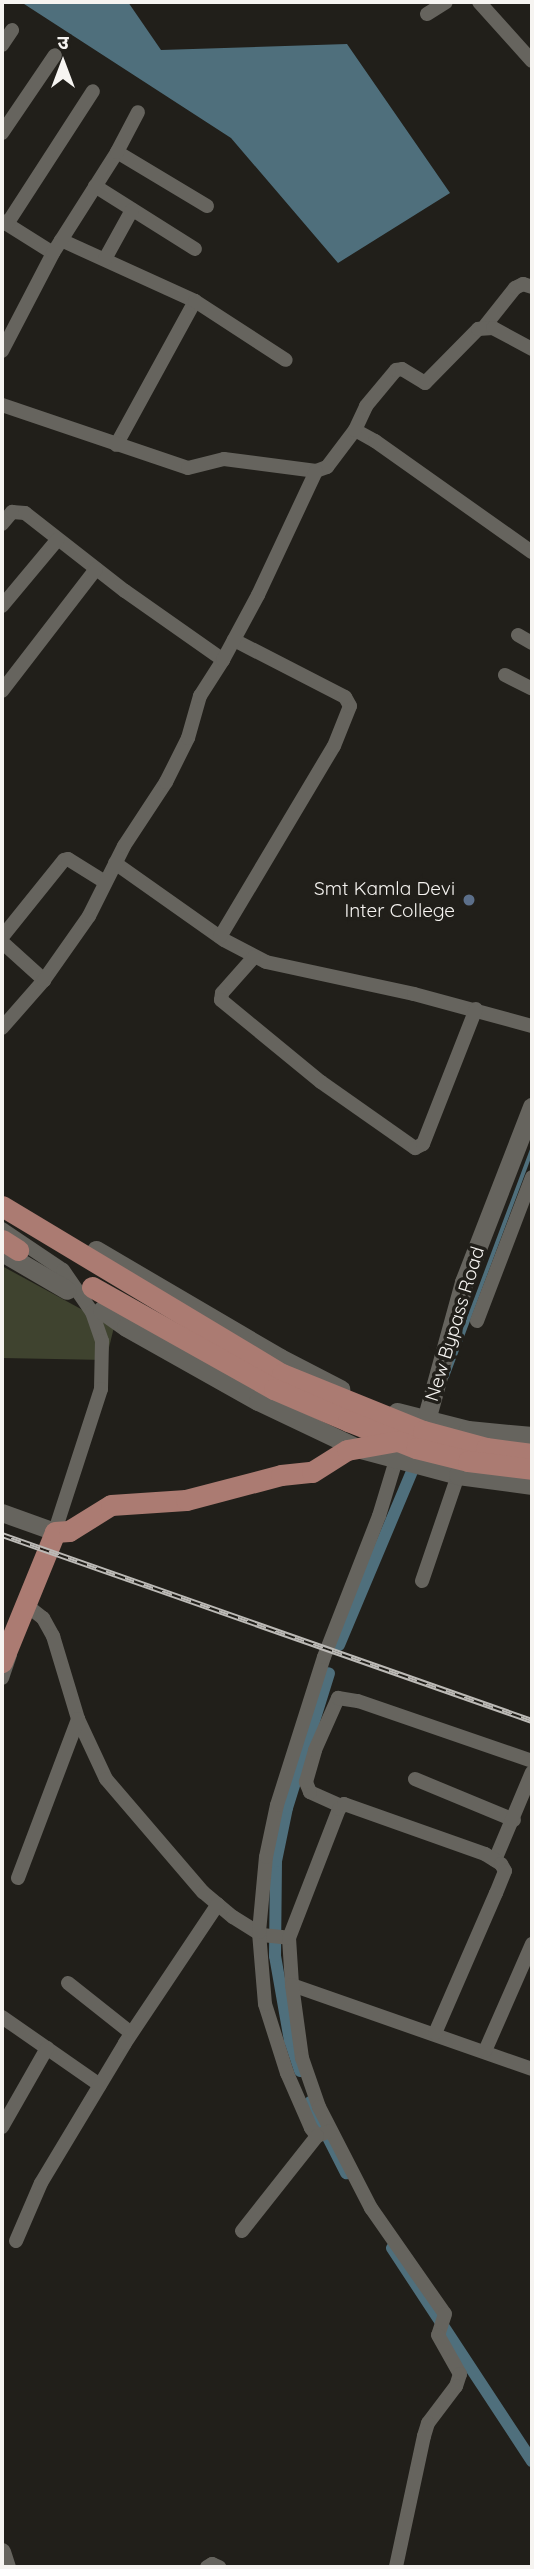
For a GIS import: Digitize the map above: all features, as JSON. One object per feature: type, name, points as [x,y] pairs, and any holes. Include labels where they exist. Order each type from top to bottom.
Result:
[{"type":"main road","name":"New Bypass Road","points":[[410,1444],[464,1282],[498,1234],[532,1107]]},
{"type":"main road","points":[[2,1194],[280,1358],[350,1394],[410,1444]]},
{"type":"main road","points":[[2,1206],[282,1374],[410,1444],[457,1475],[532,1485]]},
{"type":"main road","points":[[7,1247],[67,1290]]},
{"type":"main road","points":[[92,1287],[274,1389],[410,1444],[468,1461],[532,1469]]},
{"type":"main road","points":[[102,1310],[125,1327],[258,1401],[357,1448]]},
{"type":"main road","points":[[410,1444],[467,1430],[532,1436]]},
{"type":"main road","points":[[2,1662],[55,1532],[78,1527],[111,1505],[186,1500],[281,1475],[312,1472],[341,1452],[357,1448],[410,1444],[486,1448],[532,1454]]},
{"type":"street","points":[[427,14],[446,2]]},
{"type":"street","points":[[479,2],[532,61]]},
{"type":"street","points":[[2,45],[12,30]]},
{"type":"street","points":[[2,133],[55,55]]},
{"type":"street","points":[[53,253],[4,223],[93,91]]},
{"type":"street","points":[[2,351],[53,253],[117,152],[138,112]]},
{"type":"street","points":[[117,152],[207,206]]},
{"type":"street","points":[[95,186],[195,249]]},
{"type":"street","points":[[105,259],[132,210]]},
{"type":"street","points":[[61,240],[195,301],[286,360]]},
{"type":"street","points":[[2,405],[188,468],[224,459],[316,471],[327,467],[355,430],[366,406],[396,370],[402,369],[425,383],[484,327],[515,288],[523,284],[532,287]]},
{"type":"street","points":[[116,445],[195,301]]},
{"type":"street","points":[[484,327],[504,332],[532,349]]},
{"type":"street","points":[[355,430],[375,440],[532,552]]},
{"type":"street","points":[[2,1028],[44,981],[89,916],[115,863],[166,782],[188,738],[200,696],[234,640],[316,471]]},
{"type":"street","points":[[2,524],[12,512],[19,511],[223,660]]},
{"type":"street","points":[[2,606],[58,539]]},
{"type":"street","points":[[2,691],[96,569]]},
{"type":"street","points":[[518,635],[532,642]]},
{"type":"street","points":[[220,937],[334,746],[350,706],[345,697],[234,640]]},
{"type":"street","points":[[505,675],[532,689]]},
{"type":"street","points":[[44,981],[2,940],[64,860],[77,863],[105,882]]},
{"type":"street","points":[[115,863],[220,937],[254,957],[351,983],[476,1009],[532,1026]]},
{"type":"street","points":[[254,957],[222,993],[221,1000],[321,1082],[415,1148],[424,1144],[476,1009]]},
{"type":"street","points":[[477,1321],[498,1234],[532,1177]]},
{"type":"street","points":[[2,1229],[63,1270],[74,1283],[92,1312],[102,1341],[104,1366],[94,1413],[2,1678]]},
{"type":"street","points":[[396,2567],[424,2435],[433,2416],[460,2379],[438,2334],[445,2314],[371,2208],[287,2073],[268,2015],[258,1956],[266,1857],[277,1805],[326,1650],[410,1444]]},
{"type":"street","points":[[422,1581],[457,1475]]},
{"type":"street","points":[[2,1513],[55,1532]]},
{"type":"street","points":[[25,1604],[43,1618],[53,1636],[78,1718],[106,1779],[182,1870],[218,1904],[260,1934],[286,1938]]},
{"type":"street","points":[[435,2033],[505,1871],[495,1860],[380,1815],[341,1805],[310,1791],[306,1782],[315,1750],[338,1698],[358,1701],[532,1761]]},
{"type":"street","points":[[18,1878],[78,1718]]},
{"type":"street","points":[[495,1860],[532,1772]]},
{"type":"street","points":[[415,1779],[514,1820]]},
{"type":"street","points":[[323,2133],[302,2058],[286,1938],[341,1805]]},
{"type":"street","points":[[16,2241],[41,2183],[131,2033],[218,1904]]},
{"type":"street","points":[[485,2052],[532,1944]]},
{"type":"street","points":[[68,1983],[131,2033]]},
{"type":"street","points":[[292,1984],[532,2069]]},
{"type":"street","points":[[2,2017],[100,2085]]},
{"type":"street","points":[[2,2127],[47,2048]]},
{"type":"street","points":[[242,2231],[323,2133]]},
{"type":"street","points":[[2,2552],[7,2567]]},
{"type":"street","points":[[208,2567],[212,2564],[219,2567]]},
{"type":"green space","points":[[2,1266],[114,1327],[106,1360],[2,1358]]},
{"type":"water","points":[[21,2],[128,2],[161,50],[347,44],[450,193],[338,263],[231,138]]},
{"type":"waterway","points":[[447,1377],[532,1150]]},
{"type":"waterway","points":[[339,1645],[412,1471]]},
{"type":"waterway","points":[[300,2071],[290,2041],[275,1956],[276,1861],[287,1808],[329,1673]]},
{"type":"waterway","points":[[310,2102],[346,2173]]},
{"type":"waterway","points":[[392,2248],[532,2461]]},
{"type":"railway","points":[[2,1535],[532,1721]]},
{"type":"place","name":"Smt Kamla Devi Inter College","points":[[469,900]]}]
